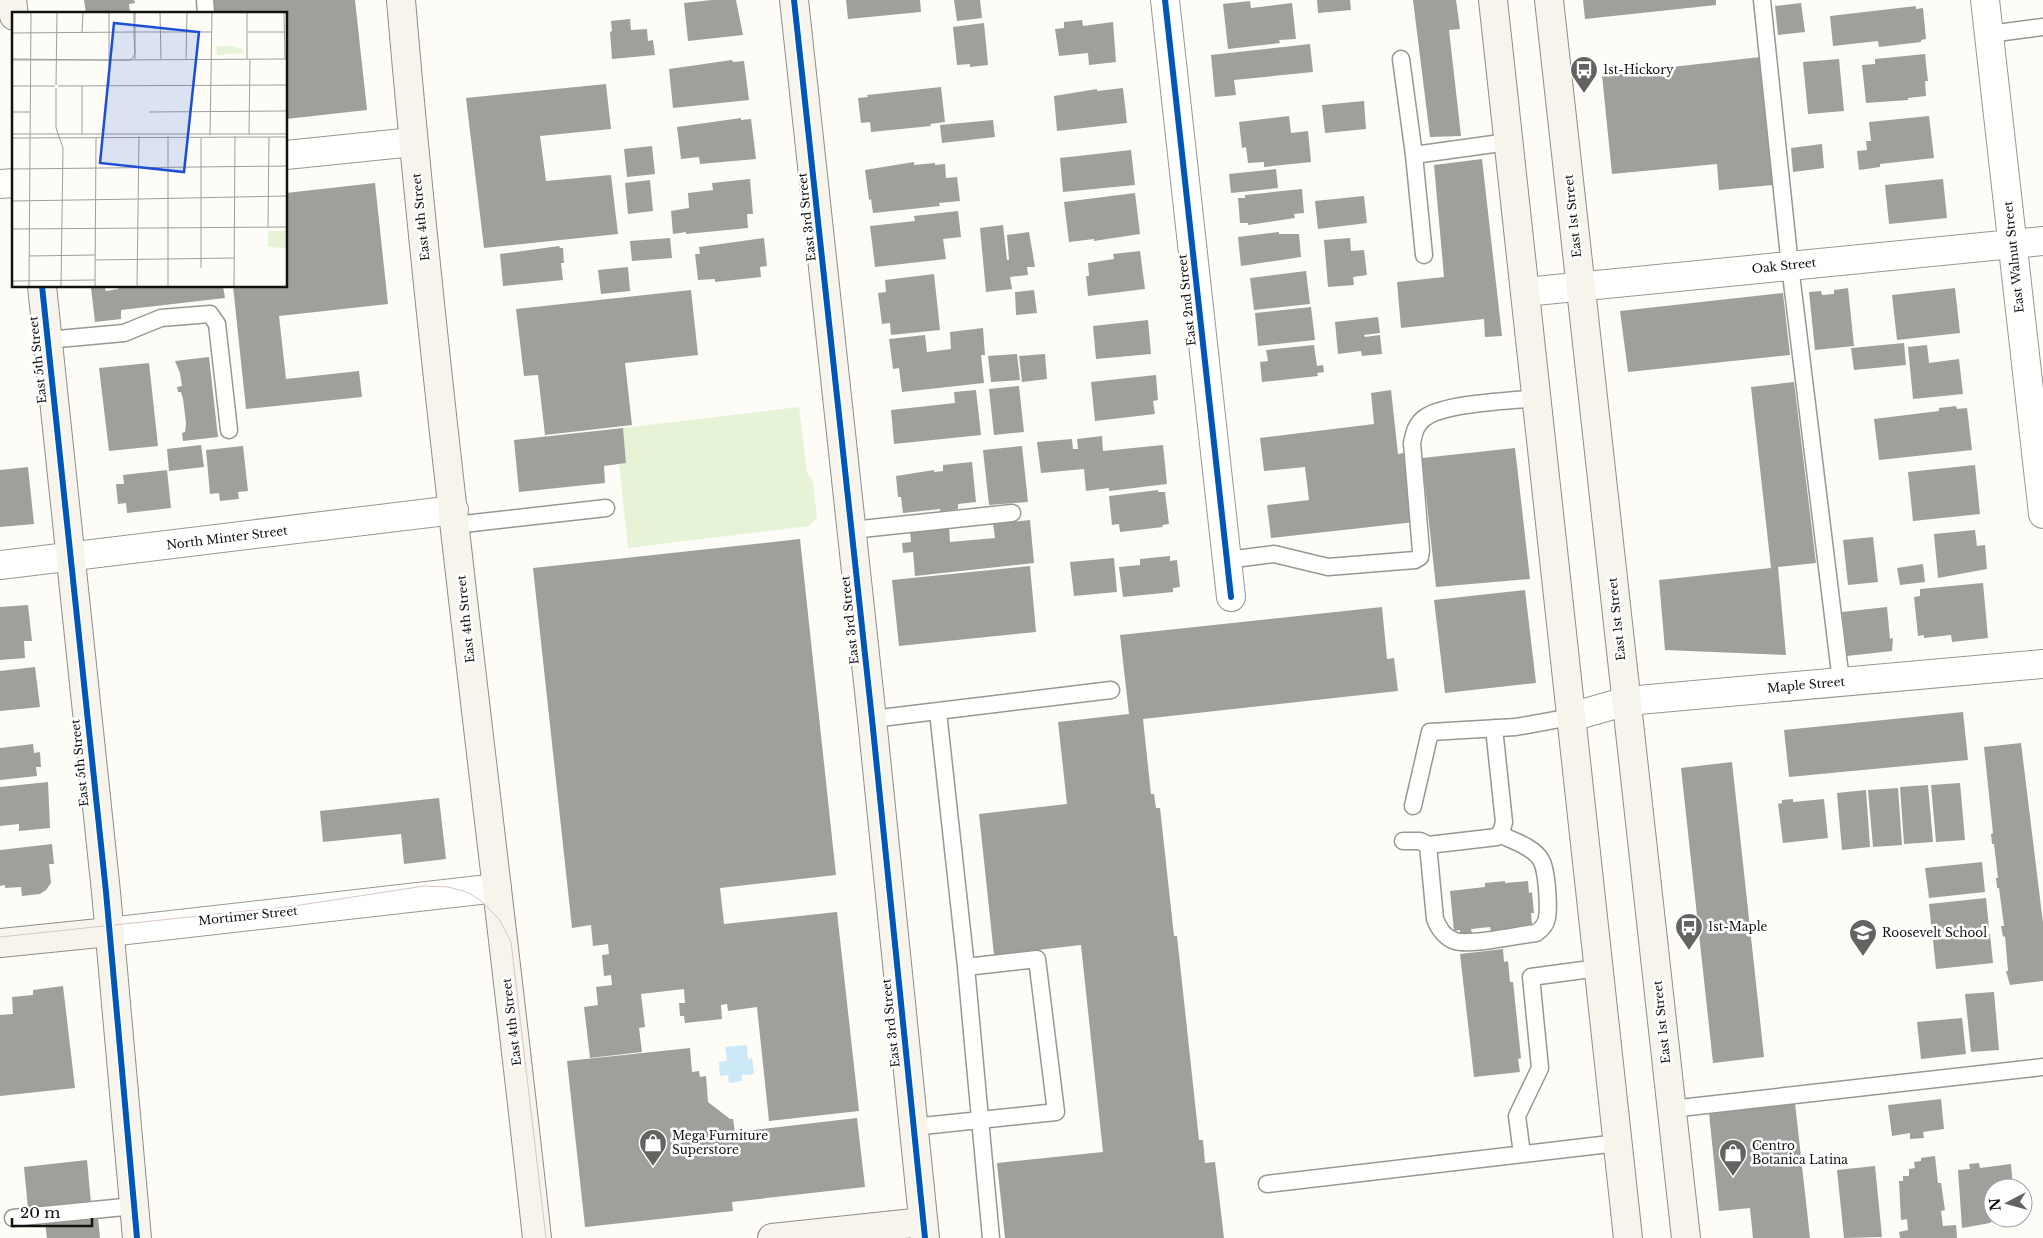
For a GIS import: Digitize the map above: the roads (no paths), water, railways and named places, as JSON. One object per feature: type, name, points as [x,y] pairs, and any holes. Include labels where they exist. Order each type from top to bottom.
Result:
[{"type":"main road","name":"East 4th Street","points":[[401,0],[413,142],[454,518],[537,1238]]},
{"type":"main road","name":"East 3rd Street","points":[[794,0],[872,719],[924,1230]]},
{"type":"main road","points":[[1493,0],[1628,1238]]},
{"type":"main road","name":"East 1st Street","points":[[1549,0],[1686,1238]]},
{"type":"main road","name":"East 5th Street","points":[[42,288],[109,932],[137,1238]]},
{"type":"main road","name":"Mortimer Street","points":[[0,943],[109,932]]},
{"type":"main road","points":[[772,1238],[924,1230]]},
{"type":"street","name":"East 2nd Street","points":[[1165,0],[1231,597]]},
{"type":"street","name":"East Walnut Street","points":[[1985,0],[2043,514]]},
{"type":"street","points":[[288,155],[413,142]]},
{"type":"street","name":"Oak Street","points":[[1525,292],[2043,240]]},
{"type":"street","name":"North Minter Street","points":[[0,564],[454,518]]},
{"type":"street","name":"Maple Street","points":[[1571,718],[1626,701],[2043,664]]},
{"type":"street","name":"Mortimer Street","points":[[109,932],[497,888]]},
{"type":"lane","points":[[1762,0],[1790,266],[1841,681]]},
{"type":"lane","points":[[1989,34],[2043,27]]},
{"type":"lane","points":[[1401,59],[1414,155],[1424,255]]},
{"type":"lane","points":[[1414,155],[1508,142]]},
{"type":"lane","points":[[47,340],[124,333],[161,318],[210,314],[217,324],[229,430]]},
{"type":"lane","points":[[1227,560],[1274,554],[1328,567],[1415,560],[1420,557],[1421,551],[1412,443],[1416,427],[1425,418],[1446,409],[1536,398]]},
{"type":"lane","points":[[454,518],[606,508]]},
{"type":"lane","points":[[852,530],[1012,513]]},
{"type":"lane","points":[[872,719],[1111,690]]},
{"type":"lane","points":[[938,712],[982,1119],[991,1238]]},
{"type":"lane","points":[[1413,806],[1430,732],[1516,727],[1571,718]]},
{"type":"lane","points":[[1403,841],[1420,840],[1428,845],[1496,837],[1504,822],[1494,728]]},
{"type":"lane","points":[[1428,845],[1435,918],[1438,928],[1446,937],[1465,942],[1536,933],[1544,928],[1547,918],[1544,870],[1541,859],[1519,844],[1498,834]]},
{"type":"lane","points":[[913,1127],[1056,1112],[1037,959],[966,967]]},
{"type":"lane","points":[[1522,1154],[1517,1116],[1540,1068],[1531,976],[1598,968]]},
{"type":"lane","points":[[1671,1109],[2043,1067]]},
{"type":"lane","points":[[1267,1184],[1618,1143]]},
{"type":"lane","points":[[12,1218],[134,1206]]},
{"type":"water","points":[[747,1045],[748,1059],[752,1058],[754,1074],[742,1075],[742,1081],[729,1083],[728,1075],[720,1076],[719,1062],[727,1061],[725,1047]]},
{"type":"tram line","points":[[0,937],[294,906],[424,886],[448,887],[467,892],[480,900],[499,919],[511,942],[546,1238]]},
{"type":"place","name":"1st-Hickory","points":[[1584,94]]},
{"type":"place","name":"1st-Maple","points":[[1689,951]]},
{"type":"place","name":"Roosevelt School","points":[[1863,957]]},
{"type":"place","name":"Mega Furniture Superstore","points":[[653,1167]]},
{"type":"place","name":"Centro Botanica Latina","points":[[1733,1177]]}]
